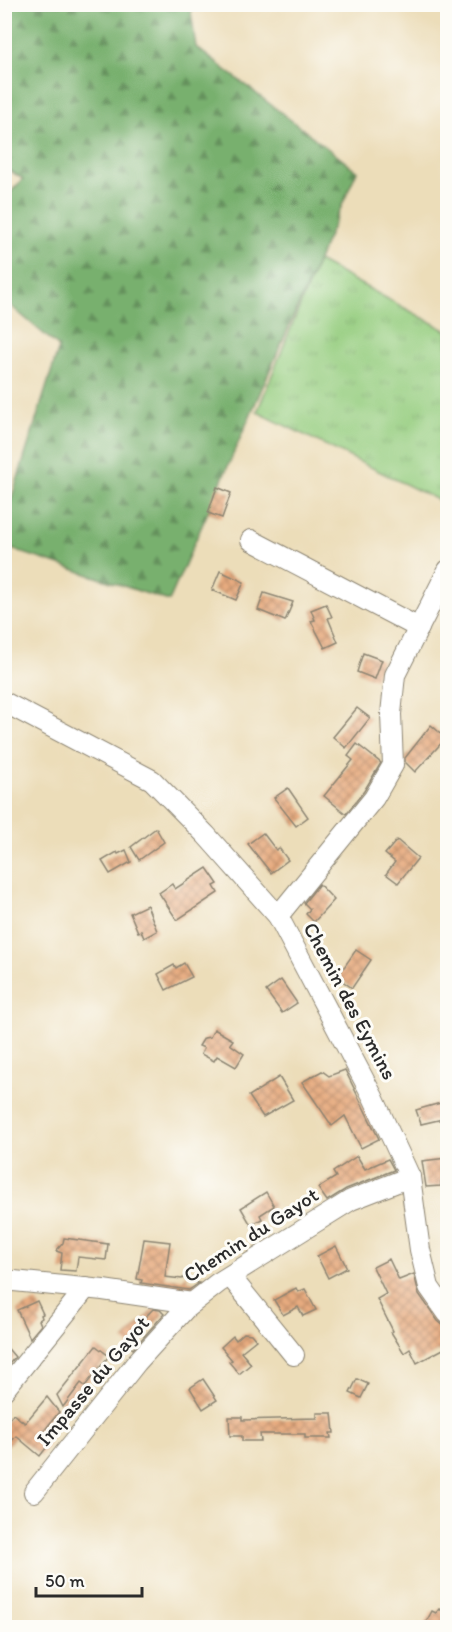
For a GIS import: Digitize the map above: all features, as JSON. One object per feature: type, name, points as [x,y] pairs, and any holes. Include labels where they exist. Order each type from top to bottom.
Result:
[{"type":"street","points":[[251,540],[418,628]]},
{"type":"street","name":"Chemin des Eymins","points":[[447,570],[395,675],[391,714],[393,765],[374,798],[278,916],[373,1096],[410,1177],[420,1250],[429,1287],[447,1314]]},
{"type":"street","points":[[4,702],[152,780],[278,916]]},
{"type":"street","name":"Chemin du Gayot","points":[[4,1280],[86,1288],[192,1303],[230,1276],[351,1200],[410,1177]]},
{"type":"street","points":[[230,1276],[294,1355]]},
{"type":"street","points":[[4,1390],[86,1288]]},
{"type":"street","name":"Impasse du Gayot","points":[[34,1492],[137,1362],[192,1303]]},
{"type":"green space","points":[[5,5],[190,5],[196,47],[357,171],[169,601],[5,547],[5,519],[59,347],[5,301],[5,198],[23,179],[5,168]]},
{"type":"green space","points":[[318,261],[447,331],[447,501],[440,501],[257,412]]},
{"type":"building","points":[[217,487],[231,493],[222,518],[208,513]]},
{"type":"building","points":[[220,571],[244,582],[236,600],[212,590]]},
{"type":"building","points":[[264,593],[293,602],[285,621],[258,610]]},
{"type":"building","points":[[326,604],[332,617],[328,618],[338,642],[325,648],[311,621],[315,620],[311,610]]},
{"type":"building","points":[[363,653],[382,660],[375,679],[357,672]]},
{"type":"building","points":[[357,708],[370,718],[346,748],[333,737]]},
{"type":"building","points":[[431,725],[446,738],[415,772],[405,762],[405,758]]},
{"type":"building","points":[[357,744],[381,763],[364,791],[346,814],[324,796],[353,760],[348,756]]},
{"type":"building","points":[[288,788],[308,817],[296,826],[274,798]]},
{"type":"building","points":[[156,828],[164,842],[139,860],[131,847]]},
{"type":"building","points":[[263,833],[276,850],[279,848],[288,860],[271,873],[248,844]]},
{"type":"building","points":[[397,840],[418,858],[398,883],[386,874],[395,862],[385,854]]},
{"type":"building","points":[[126,850],[131,862],[110,874],[102,861],[117,852],[118,854]]},
{"type":"building","points":[[207,868],[218,884],[214,886],[218,893],[177,920],[159,893],[172,884],[175,889]]},
{"type":"building","points":[[319,884],[334,900],[314,922],[306,914],[310,909],[304,903]]},
{"type":"building","points":[[147,905],[157,931],[144,938],[141,931],[138,932],[130,913]]},
{"type":"building","points":[[356,950],[371,960],[352,988],[337,977]]},
{"type":"building","points":[[184,963],[192,977],[166,990],[158,974],[174,965],[176,968]]},
{"type":"building","points":[[281,980],[297,1003],[282,1013],[266,991]]},
{"type":"building","points":[[214,1029],[233,1040],[230,1044],[244,1054],[236,1067],[217,1056],[214,1061],[201,1054],[204,1048],[199,1046],[204,1038],[210,1037]]},
{"type":"building","points":[[345,1070],[379,1139],[361,1148],[345,1116],[332,1126],[302,1082],[322,1071],[329,1076]]},
{"type":"building","points":[[279,1077],[293,1100],[263,1117],[249,1096]]},
{"type":"building","points":[[444,1102],[447,1118],[421,1124],[416,1110]]},
{"type":"building","points":[[357,1156],[365,1169],[388,1159],[394,1170],[346,1189],[327,1201],[318,1188],[336,1177],[333,1172]]},
{"type":"building","points":[[447,1158],[447,1182],[441,1182],[441,1186],[426,1187],[422,1161]]},
{"type":"building","points":[[266,1192],[274,1206],[260,1215],[262,1219],[251,1225],[241,1208]]},
{"type":"building","points":[[64,1238],[108,1244],[106,1260],[78,1257],[76,1271],[60,1270],[62,1253],[56,1251]]},
{"type":"building","points":[[144,1239],[170,1242],[165,1277],[182,1279],[188,1273],[187,1280],[199,1283],[189,1290],[141,1283],[142,1280],[137,1279]]},
{"type":"building","points":[[336,1246],[347,1268],[328,1278],[317,1256]]},
{"type":"building","points":[[389,1259],[399,1280],[414,1274],[419,1294],[438,1321],[447,1329],[447,1347],[417,1363],[410,1349],[404,1353],[391,1332],[393,1331],[377,1299],[386,1294],[373,1267]]},
{"type":"building","points":[[296,1288],[298,1292],[305,1289],[316,1310],[303,1316],[298,1307],[283,1315],[274,1300]]},
{"type":"building","points":[[37,1301],[43,1314],[39,1320],[41,1325],[30,1338],[17,1310]]},
{"type":"building","points":[[153,1309],[160,1310],[164,1314],[133,1349],[123,1340]]},
{"type":"building","points":[[244,1333],[251,1334],[256,1340],[241,1352],[251,1364],[239,1374],[229,1362],[232,1360],[221,1347],[233,1336],[236,1340]]},
{"type":"building","points":[[4,1344],[15,1357],[4,1370]]},
{"type":"building","points":[[96,1346],[109,1356],[85,1386],[81,1383],[63,1407],[57,1395]]},
{"type":"building","points":[[203,1379],[217,1400],[203,1409],[190,1388]]},
{"type":"building","points":[[357,1379],[368,1384],[361,1398],[350,1393]]},
{"type":"building","points":[[47,1397],[59,1412],[40,1436],[50,1443],[40,1456],[16,1436],[4,1450],[4,1424],[13,1414],[25,1423]]},
{"type":"building","points":[[317,1413],[332,1413],[334,1433],[330,1433],[331,1438],[305,1438],[305,1434],[260,1434],[261,1441],[242,1441],[242,1436],[230,1436],[229,1417],[242,1417],[242,1420],[317,1418]]},
{"type":"building","points":[[439,1609],[447,1613],[442,1628],[423,1628],[432,1611],[436,1613]]}]
